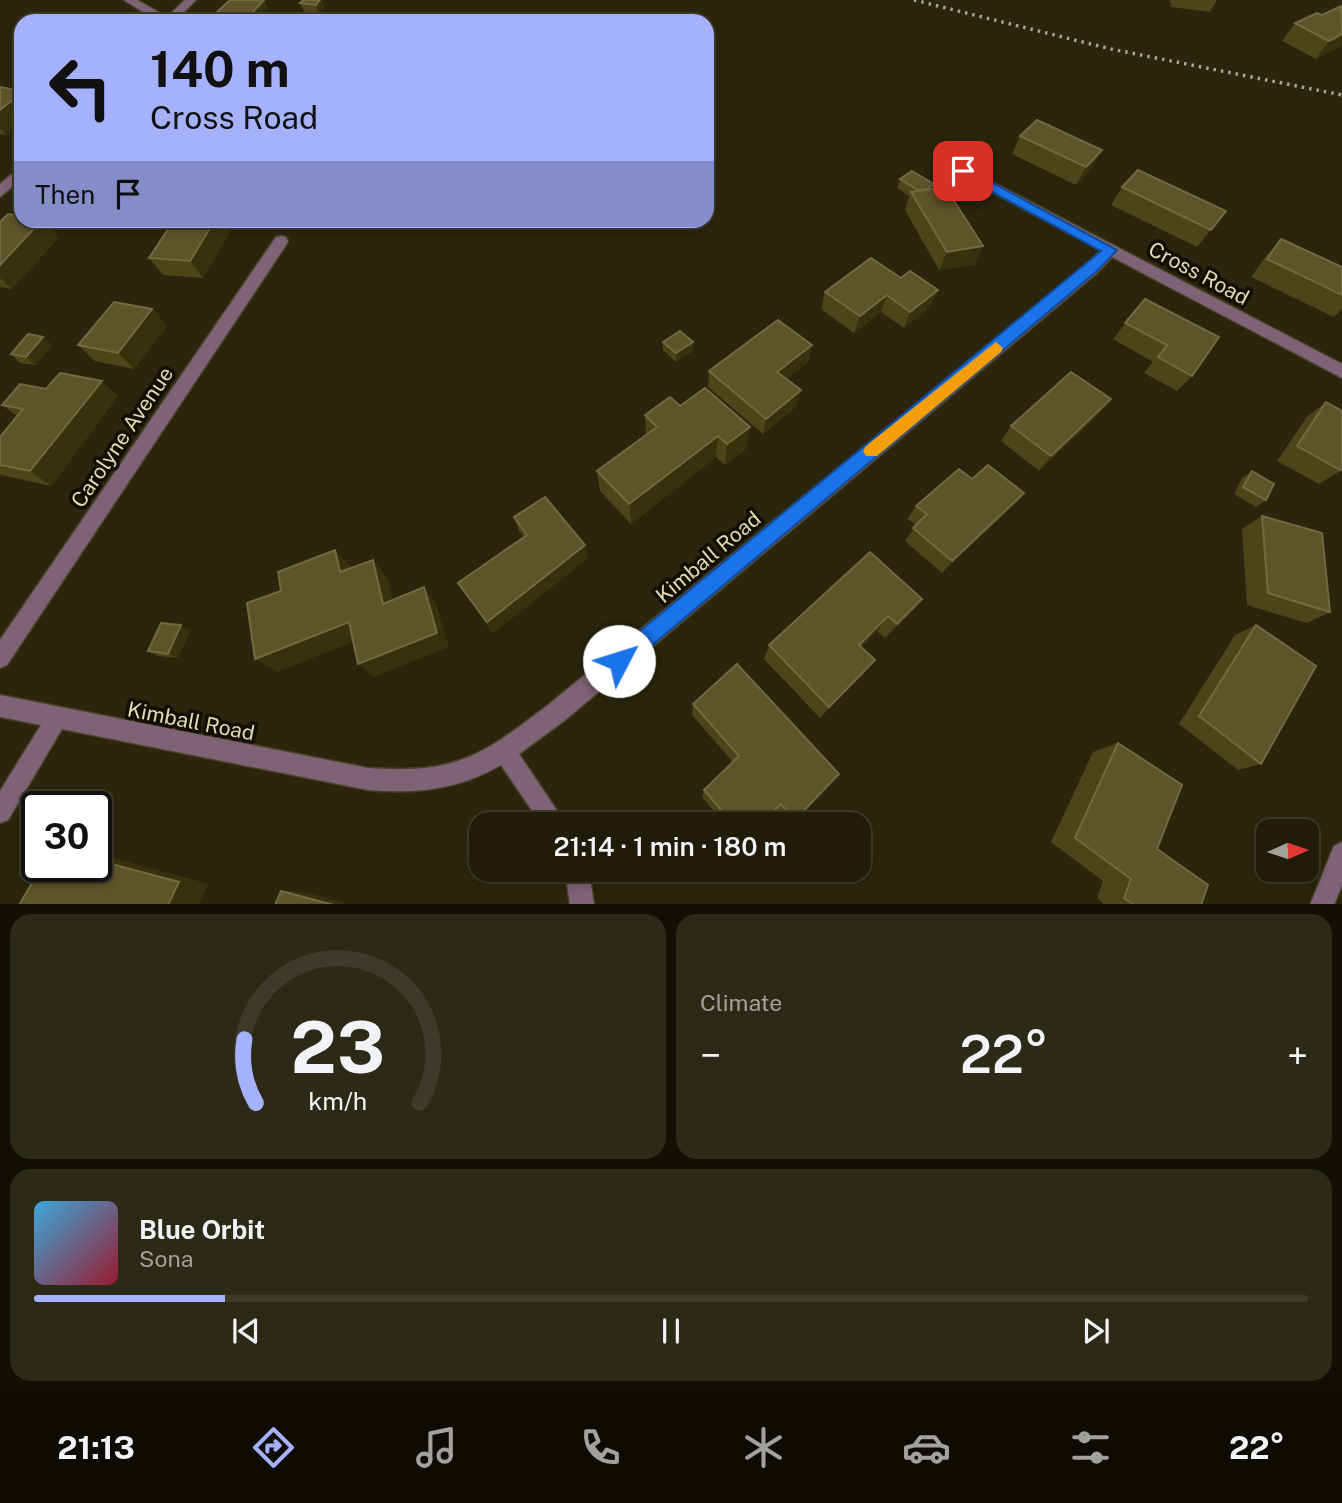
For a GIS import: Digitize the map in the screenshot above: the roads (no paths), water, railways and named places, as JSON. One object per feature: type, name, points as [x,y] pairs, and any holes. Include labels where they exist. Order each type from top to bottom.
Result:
[{"type":"street","points":[[129,0],[154,14]]},
{"type":"street","points":[[175,14],[191,0]]},
{"type":"street","name":"Cross Road","points":[[963,171],[1342,372]]},
{"type":"street","points":[[0,192],[14,178]]},
{"type":"street","name":"Carolyne Avenue","points":[[0,658],[281,241]]},
{"type":"street","name":"Kimball Road","points":[[0,706],[397,782],[424,783],[450,778],[505,752],[577,695],[1093,268],[1110,250]]},
{"type":"street","points":[[0,812],[57,718]]},
{"type":"street","points":[[505,752],[547,812]]},
{"type":"street","points":[[1322,904],[1342,854]]},
{"type":"street","points":[[579,882],[582,904]]},
{"type":"railway","points":[[914,0],[1111,49],[1342,95]]}]
